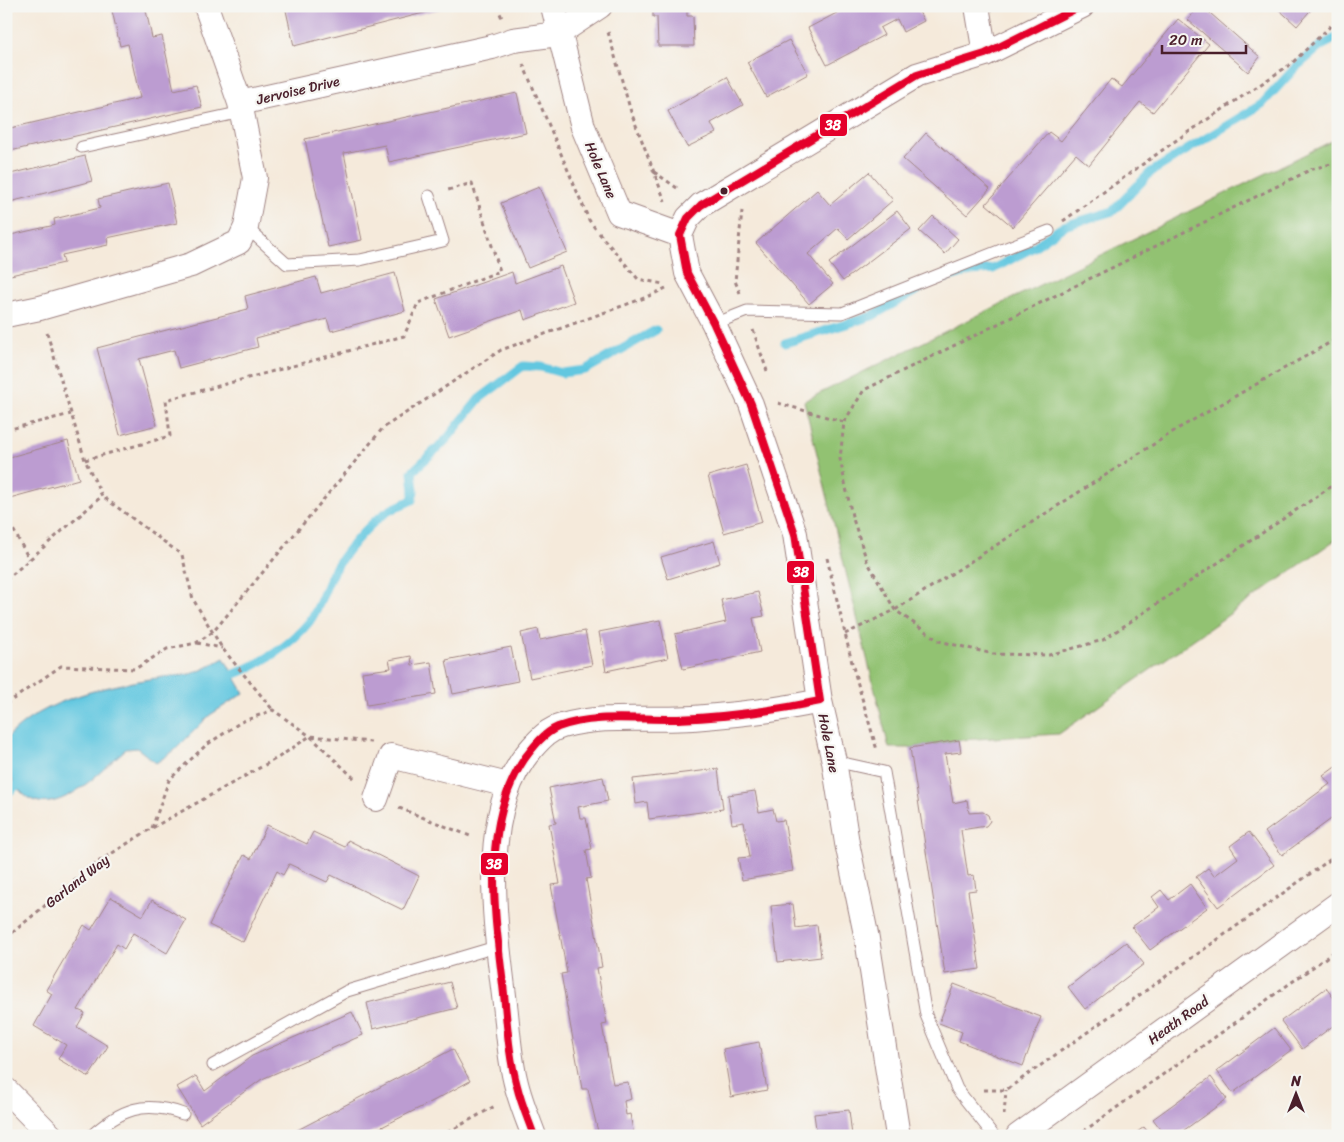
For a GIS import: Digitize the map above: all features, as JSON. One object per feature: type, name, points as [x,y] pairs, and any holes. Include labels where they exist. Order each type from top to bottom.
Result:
[{"type":"street","points":[[206,6],[241,107]]},
{"type":"street","name":"Hole Lane","points":[[553,6],[558,34],[583,127],[619,213],[683,230],[687,273],[714,324],[751,404],[795,534],[820,701],[834,761],[847,843],[867,939],[898,1136]]},
{"type":"street","points":[[977,6],[985,54]]},
{"type":"street","points":[[683,230],[688,218],[701,206],[917,75],[985,54],[1082,6]]},
{"type":"street","points":[[558,34],[600,7]]},
{"type":"street","name":"Jervoise Drive","points":[[6,315],[40,308],[191,265],[239,242],[246,227],[255,178],[241,107],[492,47],[513,40],[558,34]]},
{"type":"street","points":[[534,1136],[514,1078],[494,894],[496,847],[503,801],[508,785],[523,758],[544,734],[560,726],[604,719],[693,718],[788,708],[820,701]]},
{"type":"street","points":[[376,800],[391,756],[508,785]]},
{"type":"street","name":"Heath Road","points":[[1018,1136],[1338,904]]},
{"type":"street","points":[[6,1090],[51,1136]]},
{"type":"lane","points":[[82,147],[241,107]]},
{"type":"lane","points":[[246,227],[287,264],[360,260],[443,241],[429,196]]},
{"type":"lane","points":[[714,324],[747,312],[842,313],[1049,231]]},
{"type":"lane","points":[[834,761],[884,772],[926,1015],[957,1089],[994,1136]]},
{"type":"lane","points":[[213,1065],[347,991],[499,946]]},
{"type":"lane","points":[[91,1136],[113,1119],[143,1107],[163,1107],[183,1114]]},
{"type":"path","points":[[6,704],[62,666],[135,669],[167,649],[196,643],[213,632],[383,428],[501,350],[647,297],[671,285],[638,279],[589,220],[497,6]]},
{"type":"path","points":[[600,7],[632,112],[653,172],[670,214],[683,230]]},
{"type":"path","points":[[1049,231],[1178,140],[1291,64],[1338,19]]},
{"type":"path","points":[[1338,162],[1312,169],[864,390],[844,422],[840,459],[852,516],[867,560],[895,610],[939,641],[994,654],[1050,655],[1103,640],[1338,482]]},
{"type":"path","points":[[85,460],[170,436],[166,400],[404,336],[418,303],[500,270],[472,183],[429,196]]},
{"type":"path","points":[[40,308],[85,460],[102,496],[182,554],[193,599],[222,648],[273,710],[310,736],[376,800],[496,847]]},
{"type":"path","points":[[845,634],[895,610],[1179,428],[1338,338]]},
{"type":"path","points":[[778,402],[844,422]]},
{"type":"path","points":[[6,430],[71,414]]},
{"type":"path","points":[[6,580],[102,496]]},
{"type":"path","points":[[6,516],[29,559]]},
{"type":"path","points":[[196,643],[222,648]]},
{"type":"path","points":[[152,828],[169,780],[205,746],[241,722],[273,710]]},
{"type":"path","points":[[310,736],[373,742],[391,756]]},
{"type":"path","name":"Garland Way","points":[[6,938],[95,864],[152,828],[279,757],[310,736]]},
{"type":"path","points":[[957,1089],[1006,1090],[1338,854]]},
{"type":"path","points":[[1076,1136],[1338,949]]},
{"type":"path","points":[[441,1136],[496,1105]]},
{"type":"green space","points":[[1338,138],[1338,538],[1059,734],[959,740],[910,748],[889,748],[804,401]]},
{"type":"water","points":[[224,658],[244,693],[210,715],[175,750],[156,763],[137,748],[126,749],[77,790],[63,798],[49,802],[35,801],[22,793],[17,787],[8,768],[6,739],[21,725],[39,713],[58,703],[100,689],[143,680],[194,673]]},
{"type":"building","points":[[111,6],[145,6],[152,38],[162,36],[174,90],[196,85],[202,107],[6,152],[6,129],[140,98],[128,44],[120,46]]},
{"type":"building","points":[[285,6],[447,6],[447,7],[294,46]]},
{"type":"building","points":[[653,6],[687,6],[687,16],[693,16],[694,46],[658,46],[657,17],[653,17]]},
{"type":"building","points":[[850,6],[916,6],[924,21],[903,32],[897,19],[880,28],[884,35],[827,65],[808,28]]},
{"type":"building","points":[[1199,6],[1202,6],[1260,57],[1248,72],[1188,20]]},
{"type":"building","points":[[1275,6],[1314,6],[1297,26]]},
{"type":"building","points":[[1178,19],[1209,44],[1153,112],[1140,102],[1089,165],[1076,154],[1013,227],[986,204],[1049,132],[1061,141],[1111,79],[1122,87]]},
{"type":"building","points":[[789,40],[808,74],[766,97],[747,62]]},
{"type":"building","points":[[727,77],[743,105],[711,123],[716,133],[687,147],[668,111]]},
{"type":"building","points":[[517,93],[526,133],[389,162],[385,145],[344,153],[362,240],[328,247],[305,139]]},
{"type":"building","points":[[926,133],[990,189],[967,215],[903,159]]},
{"type":"building","points":[[85,156],[92,181],[6,203],[6,175]]},
{"type":"building","points":[[869,172],[893,200],[848,239],[838,228],[808,254],[833,284],[809,304],[756,243],[817,190],[830,205]]},
{"type":"building","points":[[168,183],[177,223],[107,238],[108,245],[62,255],[64,263],[6,276],[6,236],[55,225],[54,219],[100,208],[98,199]]},
{"type":"building","points":[[539,187],[567,252],[528,268],[501,203]]},
{"type":"building","points":[[897,211],[911,229],[843,281],[829,263]]},
{"type":"building","points":[[933,216],[958,239],[945,254],[919,231]]},
{"type":"building","points":[[561,266],[574,302],[525,320],[522,310],[449,336],[436,299],[512,272],[515,283]]},
{"type":"building","points":[[395,273],[405,311],[331,331],[327,319],[256,338],[258,347],[179,368],[174,350],[139,359],[157,425],[120,435],[97,348],[248,309],[245,296],[316,277],[321,293]]},
{"type":"building","points":[[68,441],[79,479],[6,499],[6,458]]},
{"type":"building","points":[[746,465],[762,522],[724,533],[708,476]]},
{"type":"building","points":[[714,541],[720,563],[668,579],[661,557]]},
{"type":"building","points":[[758,592],[764,616],[753,618],[760,652],[683,669],[675,634],[726,622],[721,600]]},
{"type":"building","points":[[660,620],[668,658],[606,671],[599,632]]},
{"type":"building","points":[[538,629],[540,640],[585,631],[592,665],[530,678],[521,633]]},
{"type":"building","points":[[511,647],[518,681],[453,694],[446,660]]},
{"type":"building","points":[[411,656],[412,665],[431,662],[436,694],[367,705],[362,672],[391,668],[389,660]]},
{"type":"building","points":[[959,740],[961,752],[945,754],[953,803],[967,800],[969,813],[983,812],[988,815],[990,821],[986,826],[961,830],[968,876],[974,875],[976,890],[968,891],[980,969],[945,974],[910,748]]},
{"type":"building","points":[[1338,765],[1338,814],[1282,855],[1265,832],[1330,784],[1323,776]]},
{"type":"building","points":[[718,769],[723,809],[649,819],[647,802],[636,804],[633,779]]},
{"type":"building","points":[[603,777],[608,801],[578,807],[580,818],[586,818],[592,849],[586,850],[591,878],[586,879],[602,967],[597,968],[607,1024],[602,1025],[613,1084],[628,1082],[631,1099],[624,1101],[626,1115],[630,1114],[634,1136],[599,1136],[588,1089],[582,1089],[561,974],[567,973],[551,885],[560,884],[549,824],[556,823],[549,788]]},
{"type":"building","points":[[755,791],[759,812],[773,809],[776,821],[784,820],[793,871],[742,880],[738,858],[750,857],[744,822],[732,824],[728,795]]},
{"type":"building","points":[[267,825],[307,844],[313,832],[345,847],[348,840],[419,876],[403,910],[331,875],[327,882],[289,864],[283,875],[277,871],[243,942],[209,925],[244,855],[251,859]]},
{"type":"building","points":[[1249,832],[1274,865],[1218,907],[1196,877],[1208,868],[1214,876],[1238,858],[1230,846]]},
{"type":"building","points":[[1190,884],[1207,908],[1150,950],[1132,927],[1159,907],[1152,897],[1161,890],[1169,900]]},
{"type":"building","points":[[111,897],[143,916],[152,900],[186,920],[167,953],[133,933],[124,949],[117,944],[78,1010],[85,1013],[77,1027],[108,1046],[89,1077],[58,1059],[66,1045],[34,1026],[52,994],[46,990],[84,925],[91,930]]},
{"type":"building","points":[[793,904],[796,928],[817,925],[821,957],[778,962],[771,906]]},
{"type":"building","points":[[1126,942],[1144,964],[1085,1009],[1068,987]]},
{"type":"building","points":[[450,982],[457,1008],[373,1029],[367,1003]]},
{"type":"building","points":[[954,984],[1041,1017],[1023,1066],[959,1041],[962,1032],[939,1023]]},
{"type":"building","points":[[1326,988],[1338,1004],[1338,1022],[1302,1049],[1281,1021]]},
{"type":"building","points":[[352,1012],[363,1035],[262,1079],[200,1124],[177,1087],[196,1076],[205,1091],[252,1056]]},
{"type":"building","points":[[1274,1028],[1291,1050],[1233,1093],[1217,1071]]},
{"type":"building","points":[[759,1042],[767,1090],[731,1097],[723,1049]]},
{"type":"building","points":[[453,1049],[470,1081],[435,1100],[364,1136],[286,1136]]},
{"type":"building","points":[[1211,1077],[1227,1099],[1176,1136],[1166,1136],[1153,1119]]},
{"type":"building","points":[[849,1110],[852,1136],[817,1136],[814,1114]]},
{"type":"building","points":[[1144,1127],[1151,1136],[1132,1136]]},
{"type":"waterway","points":[[785,343],[872,316],[931,282],[971,271],[993,269],[1032,248],[1064,226],[1113,211],[1151,172],[1262,104],[1296,67],[1321,46],[1338,37]]},
{"type":"waterway","points":[[235,674],[275,653],[293,639],[309,622],[336,566],[364,531],[380,517],[412,500],[414,491],[412,472],[447,439],[479,399],[523,366],[541,367],[562,373],[585,370],[656,330]]},
{"type":"waterway","points":[[6,794],[16,786]]},
{"type":"transit line","name":"38","points":[[534,1136],[520,1099],[514,1074],[508,1036],[494,897],[496,839],[502,810],[511,783],[525,758],[548,733],[558,727],[587,720],[714,717],[767,711],[820,701],[795,534],[751,404],[714,324],[687,273],[680,235],[688,218],[701,205],[917,75],[985,54],[1081,6]]}]
